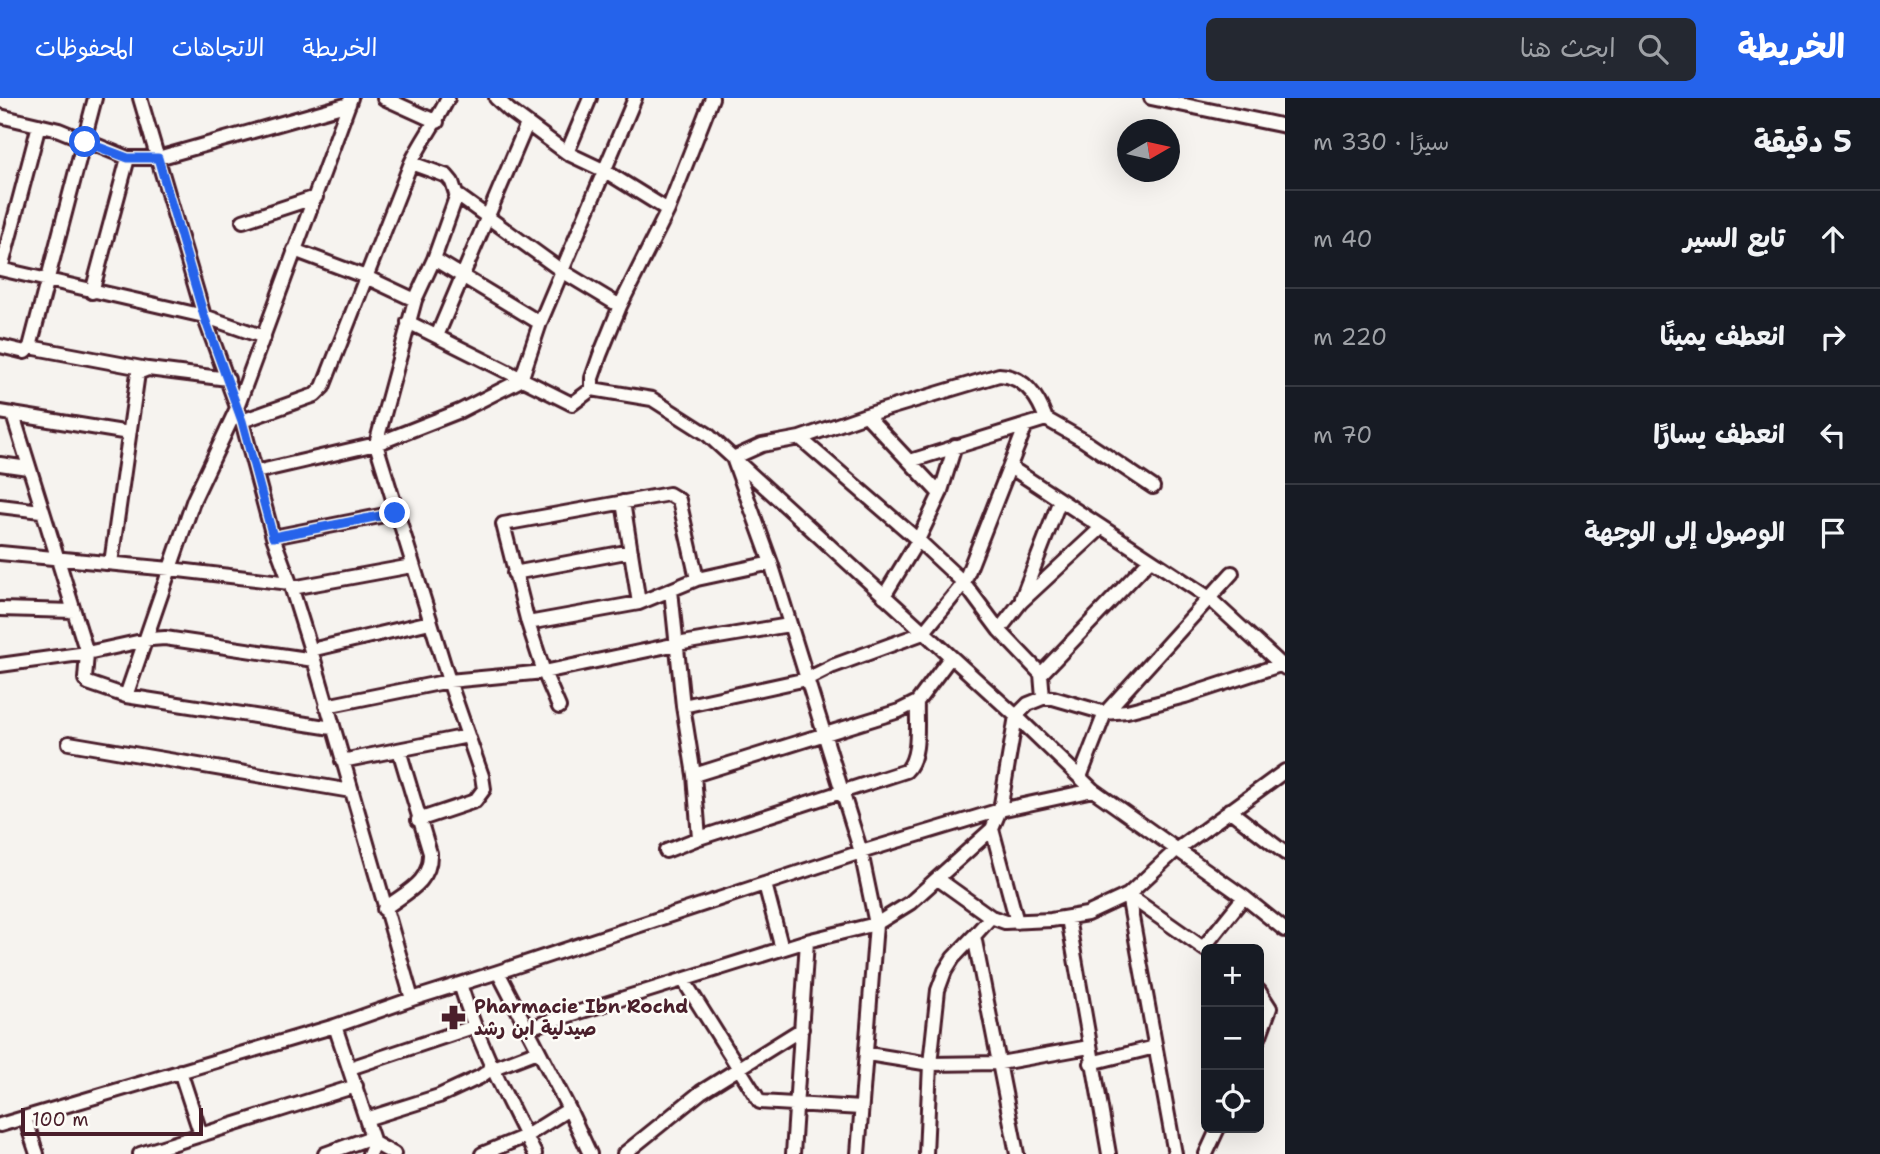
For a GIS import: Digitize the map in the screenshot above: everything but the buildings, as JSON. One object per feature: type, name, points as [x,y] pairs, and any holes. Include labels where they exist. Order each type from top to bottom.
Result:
[{"type":"street","points":[[0,346],[25,352],[30,347],[95,98]]},
{"type":"street","points":[[140,98],[204,316],[228,379],[273,537],[313,655],[411,999]]},
{"type":"street","points":[[384,98],[436,122]]},
{"type":"street","points":[[239,414],[314,396],[323,387],[411,163],[448,98]]},
{"type":"street","points":[[496,98],[512,104],[527,124],[567,153],[605,171],[668,210]]},
{"type":"street","points":[[567,153],[590,98]]},
{"type":"street","points":[[256,472],[376,444],[460,411],[521,380],[540,323],[635,98]]},
{"type":"street","points":[[592,389],[600,355],[668,210],[712,98]]},
{"type":"street","points":[[1151,98],[1285,126]]},
{"type":"street","points":[[0,116],[70,134],[128,158],[158,158],[350,101]]},
{"type":"street","points":[[126,696],[194,499],[239,414],[294,250],[350,101]]},
{"type":"street","points":[[437,336],[527,124]]},
{"type":"street","points":[[39,125],[1,269],[204,316],[264,337]]},
{"type":"street","points":[[92,292],[128,158]]},
{"type":"street","points":[[411,163],[447,176],[457,197],[434,259],[415,300],[376,444],[395,513],[484,789],[475,801],[418,820]]},
{"type":"street","points":[[243,221],[316,197]]},
{"type":"street","points":[[457,197],[463,198],[562,271],[621,306]]},
{"type":"street","points":[[294,250],[366,277],[415,300]]},
{"type":"street","points":[[434,259],[540,323]]},
{"type":"street","points":[[408,322],[572,404],[592,389],[652,399],[707,434],[1016,716],[1093,790],[1175,851],[1244,897],[1285,930]]},
{"type":"street","points":[[30,347],[148,369],[228,379]]},
{"type":"street","points":[[111,563],[138,373],[148,369]]},
{"type":"street","points":[[733,458],[762,445],[800,438],[999,375],[1012,376],[1027,386],[1042,407],[1046,419],[1083,440],[1153,487]]},
{"type":"street","points":[[6,414],[130,433]]},
{"type":"street","points":[[6,414],[28,468],[87,653],[85,679],[88,683],[126,696],[332,728]]},
{"type":"street","points":[[866,415],[940,494]]},
{"type":"street","points":[[910,461],[1046,419]]},
{"type":"street","points":[[683,706],[807,679],[833,666],[923,633],[964,583],[1026,425]]},
{"type":"street","points":[[800,438],[964,583],[999,630],[1041,674],[1043,698]]},
{"type":"street","points":[[884,596],[918,540],[940,494],[954,446]]},
{"type":"street","points":[[733,458],[771,563],[861,852],[876,924],[868,1054],[858,1154]]},
{"type":"street","points":[[0,464],[28,468]]},
{"type":"street","points":[[1010,467],[1208,597],[1283,667]]},
{"type":"street","points":[[559,707],[528,623],[503,524],[662,494],[674,496],[679,500],[697,579]]},
{"type":"street","points":[[1021,602],[1060,499]]},
{"type":"street","points":[[623,502],[639,603]]},
{"type":"street","points":[[0,506],[41,511]]},
{"type":"street","points":[[273,537],[395,513]]},
{"type":"street","points":[[999,630],[1021,602],[1101,528]]},
{"type":"street","points":[[514,573],[631,551]]},
{"type":"street","points":[[0,553],[170,569],[291,585],[412,566]]},
{"type":"street","points":[[1041,674],[1150,560]]},
{"type":"street","points":[[528,623],[639,603],[697,579],[771,563]]},
{"type":"street","points":[[1080,777],[1105,713],[1232,573]]},
{"type":"street","points":[[671,590],[699,838]]},
{"type":"street","points":[[0,609],[74,611]]},
{"type":"street","points":[[0,665],[87,653],[165,638],[313,655],[430,622]]},
{"type":"street","points":[[326,706],[449,681],[544,672],[677,644],[789,625]]},
{"type":"street","points":[[694,775],[899,711],[917,702],[950,658]]},
{"type":"street","points":[[528,1028],[807,941],[876,924],[910,903],[992,829],[1000,810],[1016,716],[1028,704],[1043,698],[1053,698],[1105,713],[1127,711],[1283,667]]},
{"type":"street","points":[[666,851],[842,791],[899,775],[912,766],[917,702]]},
{"type":"street","points":[[342,761],[468,736]]},
{"type":"street","points":[[69,743],[351,791]]},
{"type":"street","points":[[384,909],[425,878],[430,866],[430,853],[399,750]]},
{"type":"street","points":[[938,879],[991,917],[1005,922],[1087,915],[1128,894],[1175,851],[1285,771]]},
{"type":"street","points":[[0,1125],[335,1026],[861,852],[1000,810],[1093,790]]},
{"type":"street","points":[[1230,810],[1285,853]]},
{"type":"street","points":[[992,829],[1017,922]]},
{"type":"street","points":[[765,884],[782,949]]},
{"type":"street","points":[[1128,894],[1201,946]]},
{"type":"street","points":[[1128,894],[1175,1154]]},
{"type":"street","points":[[1209,944],[1244,897]]},
{"type":"street","points":[[926,1154],[930,1064],[938,990],[953,958],[991,917]]},
{"type":"street","points":[[1068,918],[1091,1063],[1109,1154]]},
{"type":"street","points":[[974,936],[1017,1154]]},
{"type":"street","points":[[793,1154],[807,941]]},
{"type":"street","points":[[498,972],[590,1154]]},
{"type":"street","points":[[684,981],[760,1102],[861,1108]]},
{"type":"street","points":[[460,984],[473,1027],[491,1069],[535,1154]]},
{"type":"street","points":[[1264,998],[1270,1008],[1264,1024]]},
{"type":"street","points":[[335,1026],[356,1086],[372,1145]]},
{"type":"street","points":[[350,1068],[473,1027]]},
{"type":"street","points":[[624,1154],[640,1149],[701,1092],[802,1029]]},
{"type":"street","points":[[868,1054],[930,1064],[1000,1063],[1089,1047]]},
{"type":"street","points":[[1091,1063],[1155,1047]]},
{"type":"street","points":[[366,1119],[439,1096],[491,1069],[537,1051]]},
{"type":"street","points":[[180,1071],[201,1135]]},
{"type":"street","points":[[140,1154],[175,1149],[201,1135],[356,1086]]},
{"type":"street","points":[[482,1154],[526,1136],[569,1109]]},
{"type":"street","points":[[25,1118],[37,1154]]},
{"type":"street","points":[[1206,1154],[1215,1133]]},
{"type":"street","points":[[326,1154],[372,1145],[394,1154]]},
{"type":"place","name":"Pharmacie Ibn Rochd صيدلية ابن رشد","points":[[454,1017]]},
{"type":"route","points":[[85,142],[128,158],[158,158],[204,316],[242,421],[273,537],[395,513]]}]
